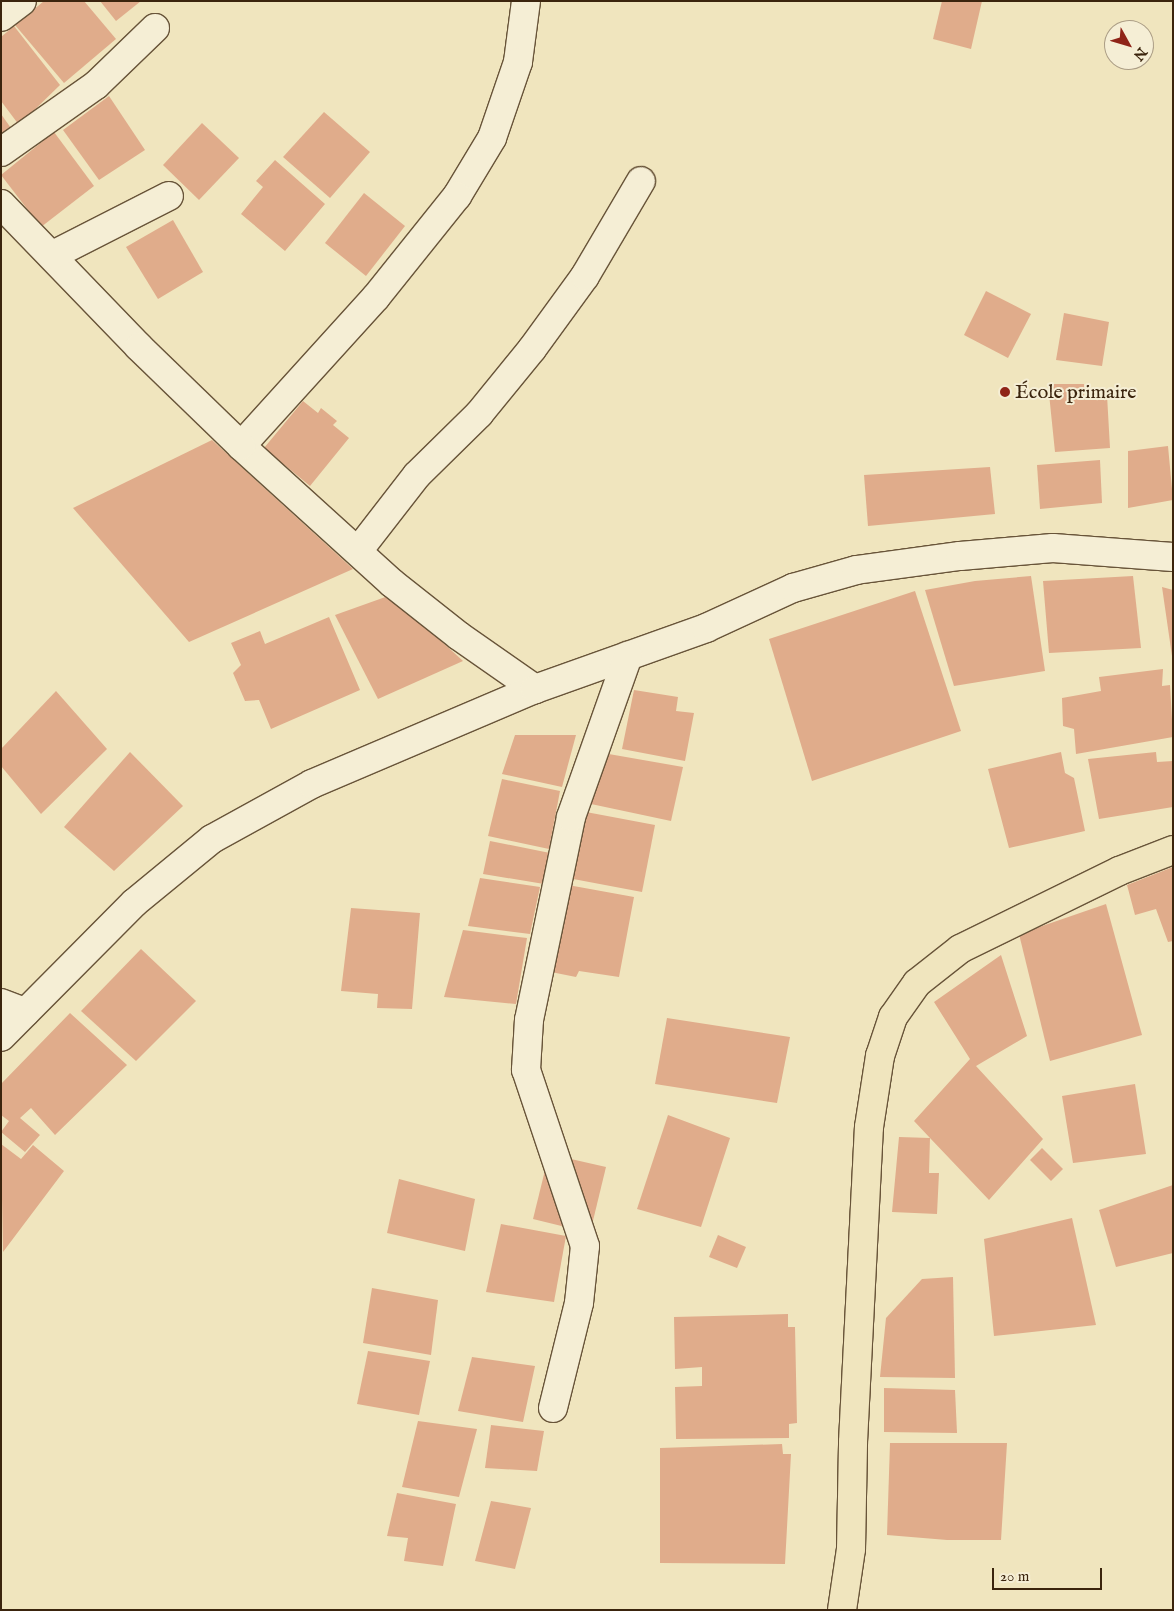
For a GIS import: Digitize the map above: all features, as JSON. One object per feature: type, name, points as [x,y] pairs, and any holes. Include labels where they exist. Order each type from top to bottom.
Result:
[{"type":"main road","points":[[842,1610],[851,1549],[853,1423],[868,1127],[880,1056],[894,1016],[917,982],[960,949],[1119,871],[1173,850]]},
{"type":"street","points":[[1,17],[22,1]]},
{"type":"street","points":[[241,446],[376,297],[457,196],[492,138],[518,62],[526,1]]},
{"type":"street","points":[[1,152],[96,85],[155,28]]},
{"type":"street","points":[[358,551],[417,475],[479,414],[532,349],[584,276],[641,181]]},
{"type":"street","points":[[53,255],[169,196]]},
{"type":"street","points":[[1,204],[53,255],[139,347],[241,446],[358,551],[459,636],[535,688]]},
{"type":"street","points":[[1,1038],[13,1008],[134,903],[212,839],[312,784],[535,688],[706,628],[793,588],[856,570],[960,556],[1053,548],[1173,557]]},
{"type":"street","points":[[553,1408],[579,1303],[585,1246],[526,1070],[529,1020],[571,817],[628,656]]},
{"type":"building","points":[[44,1],[84,1],[116,39],[64,83],[15,25]]},
{"type":"building","points":[[100,1],[141,1],[116,21]]},
{"type":"building","points":[[942,1],[982,1],[971,49],[933,39]]},
{"type":"building","points":[[14,26],[60,85],[19,125],[1,101],[1,37]]},
{"type":"building","points":[[109,96],[145,150],[99,180],[63,130]]},
{"type":"building","points":[[324,112],[370,152],[330,198],[283,157]]},
{"type":"building","points":[[1,114],[13,131],[1,139]]},
{"type":"building","points":[[202,123],[239,158],[199,200],[163,165]]},
{"type":"building","points":[[54,132],[94,186],[41,227],[1,175]]},
{"type":"building","points":[[275,160],[325,204],[285,251],[241,214],[263,187],[256,181]]},
{"type":"building","points":[[364,193],[405,226],[366,276],[325,243]]},
{"type":"building","points":[[173,220],[203,272],[158,299],[126,247]]},
{"type":"building","points":[[986,291],[1031,314],[1008,358],[964,335]]},
{"type":"building","points":[[1064,313],[1109,322],[1102,366],[1056,360]]},
{"type":"building","points":[[1048,384],[1084,384],[1084,397],[1107,395],[1110,448],[1055,452]]},
{"type":"building","points":[[303,401],[318,413],[321,408],[337,421],[333,425],[349,438],[310,486],[264,448]]},
{"type":"building","points":[[212,440],[353,569],[189,642],[73,508]]},
{"type":"building","points":[[1168,446],[1173,500],[1128,508],[1128,451]]},
{"type":"building","points":[[1100,460],[1102,503],[1040,509],[1037,465]]},
{"type":"building","points":[[990,467],[995,514],[868,526],[864,475]]},
{"type":"building","points":[[1031,576],[1045,671],[954,686],[925,590],[975,581]]},
{"type":"building","points":[[1133,576],[1141,648],[1049,653],[1043,581]]},
{"type":"building","points":[[1162,587],[1173,590],[1173,656],[1172,656]]},
{"type":"building","points":[[915,591],[961,731],[812,781],[769,639]]},
{"type":"building","points":[[391,595],[463,661],[378,699],[335,615]]},
{"type":"building","points":[[329,617],[360,690],[271,729],[259,700],[245,701],[233,673],[241,665],[231,643],[260,631],[265,644]]},
{"type":"building","points":[[1163,669],[1162,686],[1170,685],[1173,737],[1076,754],[1074,729],[1063,726],[1062,698],[1101,691],[1099,677]]},
{"type":"building","points":[[634,690],[678,697],[676,711],[694,713],[685,761],[622,749]]},
{"type":"building","points":[[56,691],[107,749],[41,814],[1,766],[1,749]]},
{"type":"building","points":[[515,735],[576,735],[562,787],[502,774]]},
{"type":"building","points":[[130,752],[183,806],[114,871],[64,827]]},
{"type":"building","points":[[1061,752],[1065,773],[1074,778],[1085,831],[1009,848],[988,769]]},
{"type":"building","points":[[1156,752],[1157,762],[1173,761],[1173,807],[1099,819],[1088,759]]},
{"type":"building","points":[[603,753],[683,767],[671,821],[591,804]]},
{"type":"building","points":[[502,779],[560,791],[549,849],[488,836]]},
{"type":"building","points":[[586,812],[655,825],[642,892],[568,878]]},
{"type":"building","points":[[490,841],[550,853],[544,884],[483,874]]},
{"type":"building","points":[[1173,867],[1173,941],[1168,942],[1156,909],[1135,915],[1127,885]]},
{"type":"building","points":[[480,878],[540,887],[530,934],[468,926]]},
{"type":"building","points":[[568,885],[634,897],[619,977],[579,971],[576,977],[551,972]]},
{"type":"building","points":[[1106,904],[1142,1035],[1050,1061],[1019,934]]},
{"type":"building","points":[[351,908],[420,913],[412,1009],[377,1008],[378,994],[341,991]]},
{"type":"building","points":[[463,930],[527,938],[516,1004],[444,997]]},
{"type":"building","points":[[141,949],[196,1001],[136,1061],[81,1011]]},
{"type":"building","points":[[1001,955],[1027,1036],[976,1066],[1043,1139],[989,1200],[914,1121],[970,1059],[934,1002]]},
{"type":"building","points":[[70,1013],[127,1065],[55,1135],[31,1108],[20,1118],[40,1135],[25,1152],[1,1132],[9,1121],[1,1115],[1,1084]]},
{"type":"building","points":[[667,1018],[790,1037],[777,1103],[655,1084]]},
{"type":"building","points":[[1135,1084],[1146,1154],[1073,1163],[1062,1096]]},
{"type":"building","points":[[668,1115],[730,1138],[701,1227],[637,1209]]},
{"type":"building","points":[[899,1137],[930,1138],[929,1173],[939,1173],[937,1214],[892,1212]]},
{"type":"building","points":[[1,1144],[21,1159],[33,1145],[64,1171],[3,1252]]},
{"type":"building","points":[[1042,1148],[1063,1169],[1051,1181],[1030,1160]]},
{"type":"building","points":[[549,1154],[606,1167],[590,1233],[533,1219]]},
{"type":"building","points":[[399,1179],[475,1199],[465,1251],[387,1233]]},
{"type":"building","points":[[1173,1185],[1173,1253],[1116,1267],[1099,1210]]},
{"type":"building","points":[[1072,1218],[1096,1325],[994,1336],[984,1239]]},
{"type":"building","points":[[501,1224],[566,1236],[554,1302],[486,1292]]},
{"type":"building","points":[[718,1235],[746,1247],[737,1268],[709,1257]]},
{"type":"building","points":[[953,1277],[955,1378],[880,1377],[886,1318],[922,1279]]},
{"type":"building","points":[[372,1288],[438,1300],[431,1355],[363,1343]]},
{"type":"building","points":[[788,1314],[788,1327],[795,1327],[797,1423],[789,1424],[789,1438],[676,1439],[675,1387],[702,1386],[702,1367],[675,1369],[674,1317]]},
{"type":"building","points":[[368,1351],[430,1361],[419,1415],[357,1404]]},
{"type":"building","points":[[472,1357],[535,1366],[523,1422],[458,1411]]},
{"type":"building","points":[[884,1388],[955,1390],[957,1433],[884,1432]]},
{"type":"building","points":[[418,1421],[477,1429],[459,1497],[402,1487]]},
{"type":"building","points":[[491,1425],[544,1431],[537,1471],[485,1468]]},
{"type":"building","points":[[890,1443],[1007,1443],[1001,1540],[947,1540],[887,1535]]},
{"type":"building","points":[[782,1444],[783,1454],[791,1454],[785,1564],[660,1563],[660,1448]]},
{"type":"building","points":[[397,1493],[456,1504],[443,1566],[404,1561],[408,1538],[387,1536]]},
{"type":"building","points":[[491,1501],[531,1508],[515,1569],[475,1561]]},
{"type":"place","name":"École primaire","points":[[1005,392]]}]
